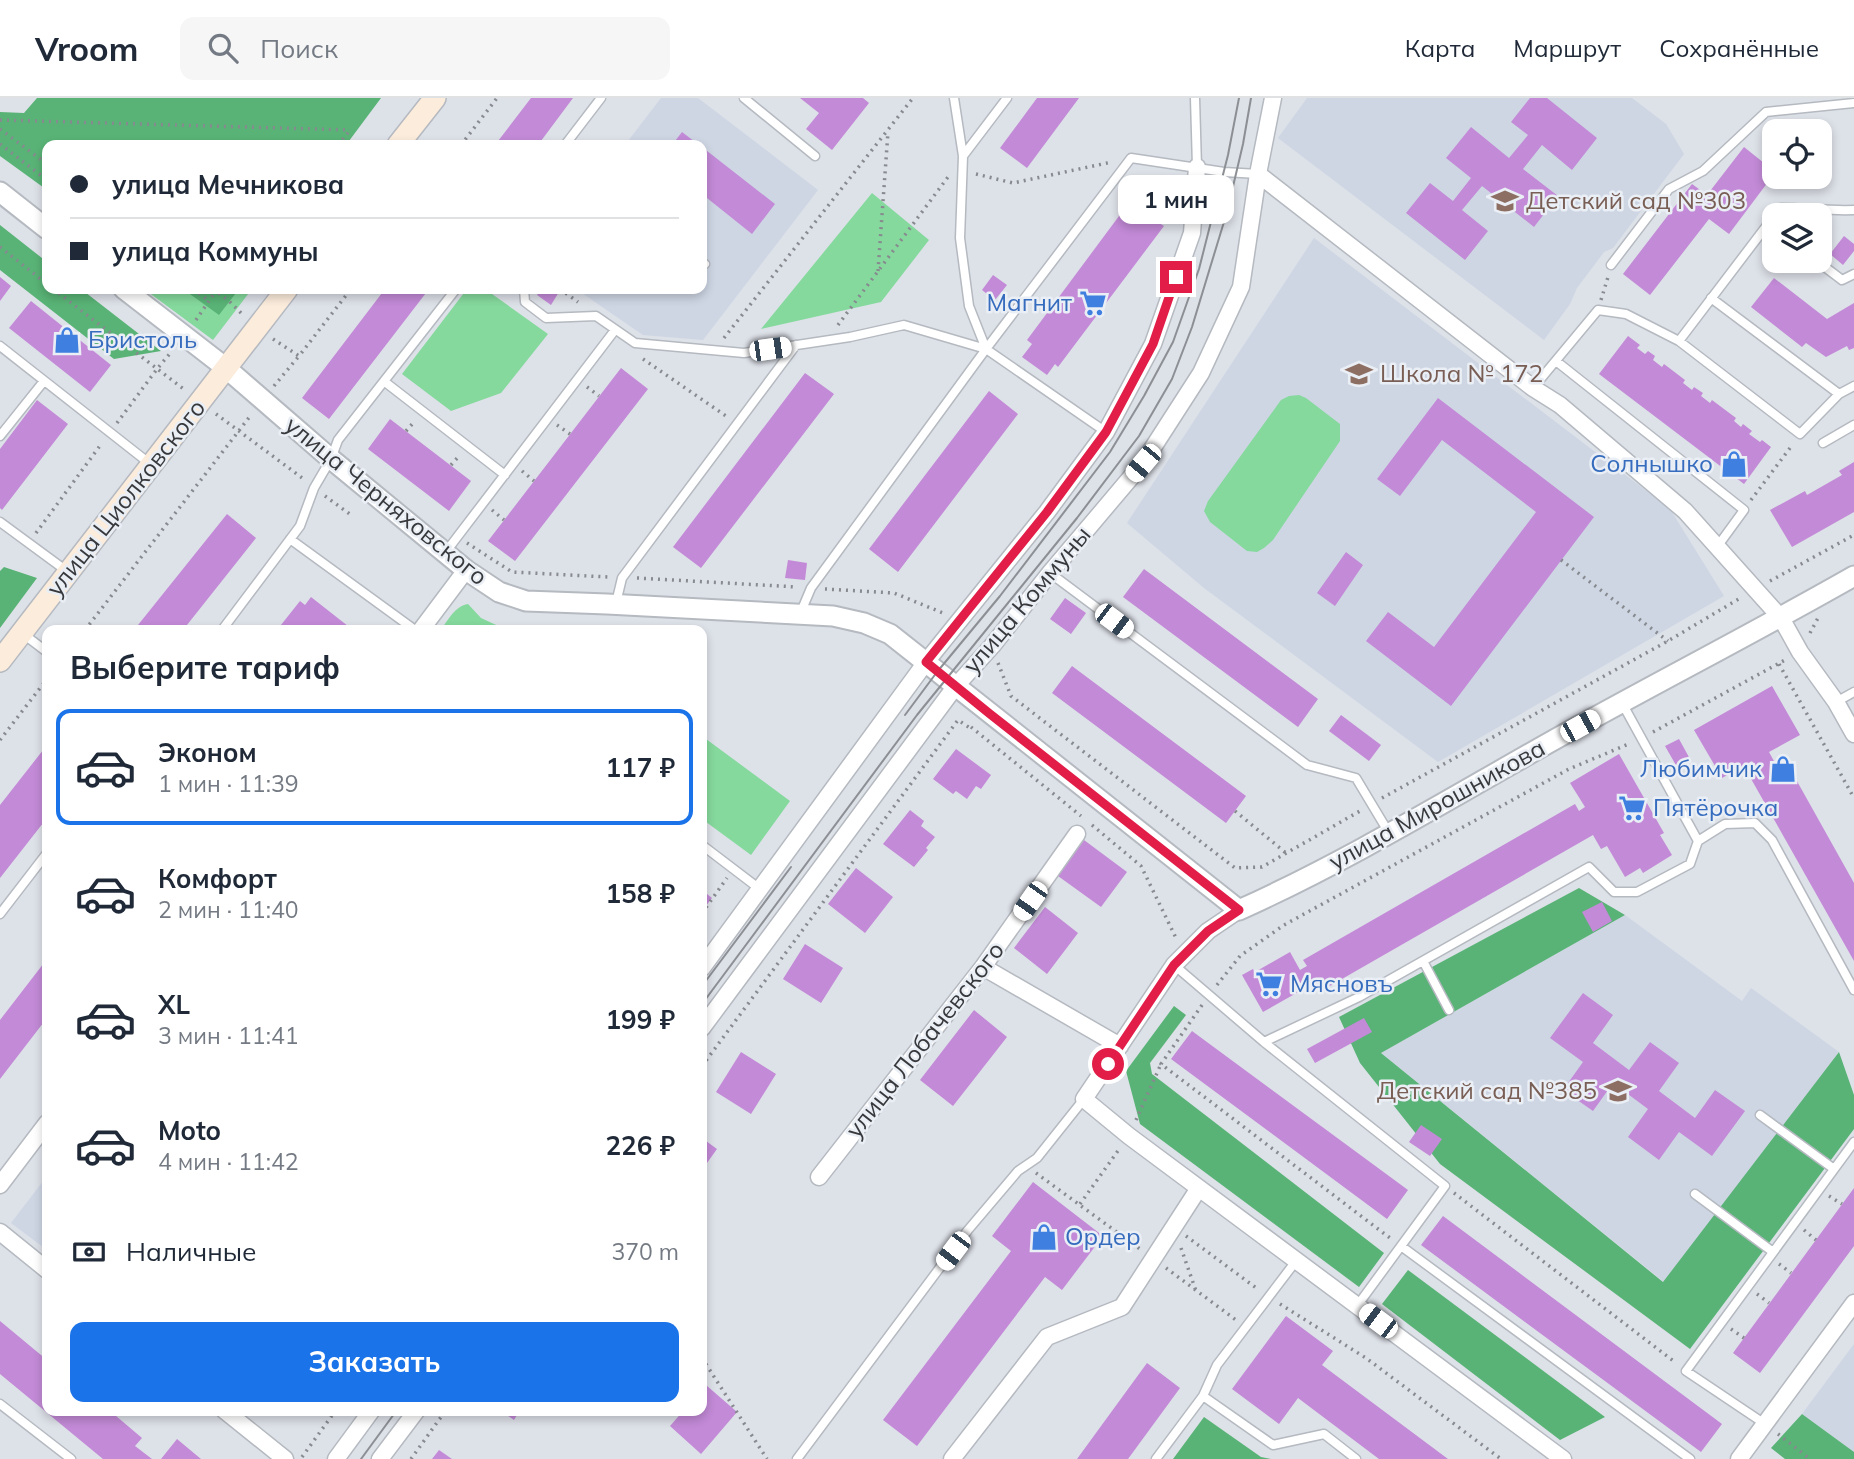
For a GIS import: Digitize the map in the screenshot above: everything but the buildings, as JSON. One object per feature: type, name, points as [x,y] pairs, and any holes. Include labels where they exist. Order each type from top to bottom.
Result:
[{"type":"main road","points":[[402,140],[435,98]]},
{"type":"main road","points":[[226,368],[283,294]]},
{"type":"main road","name":"улица Циолковского","points":[[0,661],[226,368]]},
{"type":"street","name":"улица Коммуны","points":[[707,1021],[955,687],[1143,463],[1201,373],[1241,287],[1258,174],[1273,98]]},
{"type":"street","name":"улица Коммуны","points":[[707,961],[932,667],[962,620],[1106,432],[1153,344],[1192,233],[1197,167]]},
{"type":"street","points":[[1258,174],[1533,388],[1560,405],[1685,511],[1781,618],[1854,734]]},
{"type":"street","points":[[0,192],[42,225]]},
{"type":"street","name":"улица Черняховского","points":[[130,294],[226,368],[268,392],[331,459],[451,545],[466,570],[499,592],[526,601],[833,616],[864,623],[890,634],[932,667]]},
{"type":"street","points":[[425,625],[466,570]]},
{"type":"street","name":"улица Мирошникова","points":[[1239,910],[1389,833],[1854,576]]},
{"type":"street","points":[[932,667],[1239,910],[1208,931],[1174,965],[1084,1099],[1129,1136],[1563,1459]]},
{"type":"street","name":"улица Лобачевского","points":[[819,1177],[983,967],[1077,834]]},
{"type":"street","points":[[983,967],[1120,1046]]},
{"type":"street","points":[[0,1185],[42,1130]]},
{"type":"street","points":[[952,1459],[1047,1337],[1122,1307],[1199,1188]]},
{"type":"street","points":[[0,1233],[42,1266]]},
{"type":"street","points":[[1738,1459],[1854,1303]]},
{"type":"street","points":[[231,1416],[285,1459]]},
{"type":"street","points":[[336,1459],[368,1416]]},
{"type":"street","points":[[380,1459],[412,1416]]},
{"type":"lane","points":[[569,140],[601,98]]},
{"type":"lane","points":[[744,98],[815,156]]},
{"type":"lane","points":[[954,98],[964,156],[960,238],[969,306],[986,349]]},
{"type":"lane","points":[[964,156],[1007,98]]},
{"type":"lane","points":[[1195,98],[1197,167]]},
{"type":"lane","points":[[1611,265],[1669,188],[1703,171],[1766,112],[1854,103]]},
{"type":"lane","points":[[800,614],[811,588],[986,349],[1131,158],[1258,174]]},
{"type":"lane","points":[[1832,211],[1854,210]]},
{"type":"lane","points":[[1679,341],[1762,234]]},
{"type":"lane","points":[[1832,272],[1842,280],[1854,274]]},
{"type":"lane","points":[[226,625],[300,526],[314,488],[331,459],[338,440],[452,294]]},
{"type":"lane","points":[[524,294],[525,302],[546,318],[596,316],[635,343],[714,351],[744,353],[826,341],[904,325],[986,349],[1106,432]]},
{"type":"lane","points":[[1711,298],[1839,394]]},
{"type":"lane","points":[[1533,388],[1598,310],[1626,314],[1679,341],[1800,434],[1839,394],[1854,386]]},
{"type":"lane","points":[[451,545],[615,330]]},
{"type":"lane","points":[[616,604],[622,578],[796,345]]},
{"type":"lane","points":[[0,346],[151,465]]},
{"type":"lane","points":[[1556,361],[1744,510],[1717,547]]},
{"type":"lane","points":[[0,436],[44,381]]},
{"type":"lane","points":[[385,382],[505,475]]},
{"type":"lane","points":[[1823,443],[1854,425]]},
{"type":"lane","points":[[0,522],[68,572]]},
{"type":"lane","points":[[290,539],[408,625]]},
{"type":"lane","points":[[1050,573],[1307,765],[1356,778],[1389,833]]},
{"type":"lane","points":[[21,632],[42,648]]},
{"type":"lane","points":[[1836,702],[1854,692]]},
{"type":"lane","points":[[1622,702],[1698,841]]},
{"type":"lane","points":[[1264,1042],[1359,997],[1589,867],[1614,892],[1637,892],[1690,864],[1698,841],[1726,824],[1755,823],[1772,840],[1854,990]]},
{"type":"lane","points":[[707,849],[761,890]]},
{"type":"lane","points":[[0,914],[42,859]]},
{"type":"lane","points":[[1423,961],[1449,1010]]},
{"type":"lane","points":[[1174,965],[1264,1042],[1445,1186],[1357,1306]]},
{"type":"lane","points":[[797,1459],[968,1230],[1018,1171],[1037,1158],[1084,1099]]},
{"type":"lane","points":[[1760,1115],[1834,1169]]},
{"type":"lane","points":[[1765,1424],[1686,1371],[1854,1142]]},
{"type":"lane","points":[[1695,1194],[1773,1252]]},
{"type":"lane","points":[[1401,1246],[1690,1459]]},
{"type":"lane","points":[[1156,1459],[1203,1396],[1217,1366],[1296,1261]]},
{"type":"lane","points":[[1203,1396],[1273,1445],[1324,1434],[1356,1459]]},
{"type":"lane","points":[[0,1404],[71,1459]]},
{"type":"path","points":[[465,140],[496,98]]},
{"type":"path","points":[[714,351],[913,98]]},
{"type":"path","points":[[0,120],[350,130],[342,140]]},
{"type":"path","points":[[0,129],[42,160]]},
{"type":"path","points":[[878,271],[888,130]]},
{"type":"path","points":[[0,144],[42,176]]},
{"type":"path","points":[[826,341],[964,156]]},
{"type":"path","points":[[964,172],[1013,183],[1131,158]]},
{"type":"path","points":[[0,247],[42,280]]},
{"type":"path","points":[[1598,310],[1611,265]]},
{"type":"path","points":[[200,294],[209,301]]},
{"type":"path","points":[[220,294],[257,328],[299,356]]},
{"type":"path","points":[[89,625],[347,294]]},
{"type":"path","points":[[642,358],[737,424]]},
{"type":"path","points":[[268,392],[283,393]]},
{"type":"path","points":[[1744,510],[1800,434]]},
{"type":"path","points":[[992,646],[1011,696],[1235,868],[1262,867],[1854,535]]},
{"type":"path","points":[[451,545],[512,572],[894,593],[962,620]]},
{"type":"path","points":[[1561,560],[1668,641]]},
{"type":"path","points":[[1080,1205],[1129,1136],[1161,1064],[1208,996],[1240,956],[1284,925],[1569,769],[1643,738],[1800,652],[1820,614]]},
{"type":"path","points":[[1779,664],[1854,798]]},
{"type":"path","points":[[0,740],[42,685]]},
{"type":"path","points":[[707,1059],[958,720],[970,727]]},
{"type":"path","points":[[1235,811],[1286,853]]},
{"type":"path","points":[[707,906],[734,869]]},
{"type":"path","points":[[1161,1064],[1401,1246]]},
{"type":"path","points":[[1026,1166],[1246,1328]]},
{"type":"path","points":[[1445,1186],[1686,1371]]},
{"type":"path","points":[[1173,1227],[1196,1291]]},
{"type":"path","points":[[1173,1227],[1269,1297],[1366,1358],[1502,1459]]},
{"type":"path","points":[[707,1366],[766,1459]]},
{"type":"path","points":[[301,1459],[333,1416]]},
{"type":"path","points":[[411,1459],[442,1416]]},
{"type":"path","points":[[1765,1424],[1810,1459]]},
{"type":"shaded area","points":[[661,98],[698,98],[818,190],[703,340],[643,335],[583,294],[707,294],[707,140],[629,140]]},
{"type":"shaded area","name":"Детский сад №303","points":[[1307,98],[1632,98],[1666,124],[1684,154],[1613,248],[1604,252],[1544,340],[1278,138]]},
{"type":"shaded area","name":"Школа № 172","points":[[1314,238],[1670,509],[1724,596],[1438,762],[1204,588],[1127,523]]},
{"type":"shaded area","name":"Детский сад №385","points":[[1625,915],[1742,1001],[1751,988],[1839,1052],[1664,1282],[1381,1053]]},
{"type":"shaded area","points":[[42,1183],[42,1246],[11,1223]]},
{"type":"shaded area","points":[[1854,1344],[1854,1452],[1802,1414]]},
{"type":"green space","points":[[37,98],[381,98],[350,140],[42,140],[42,186],[0,156],[0,112],[24,113]]},
{"type":"green space","points":[[872,193],[929,240],[881,302],[761,329]]},
{"type":"green space","points":[[0,225],[42,258],[42,294],[87,294],[161,351],[114,359],[0,270]]},
{"type":"green space","points":[[151,294],[248,294],[213,340]]},
{"type":"green space","points":[[190,294],[235,294],[219,315]]},
{"type":"green space","points":[[463,294],[492,294],[548,334],[501,393],[451,411],[402,374]]},
{"type":"green space","points":[[1299,395],[1340,424],[1340,441],[1273,540],[1257,552],[1247,551],[1210,522],[1204,511],[1208,501],[1281,400]]},
{"type":"green space","points":[[4,567],[37,578],[0,628],[0,571]]},
{"type":"green space","points":[[468,604],[481,618],[496,625],[444,625],[463,605]]},
{"type":"green space","points":[[707,740],[790,801],[751,855],[707,823]]},
{"type":"green space","points":[[1579,888],[1625,915],[1381,1053],[1663,1282],[1839,1052],[1854,1095],[1854,1129],[1690,1349],[1440,1164],[1360,1063],[1339,1017]]},
{"type":"green space","points":[[1174,1006],[1186,1015],[1150,1063],[1152,1074],[1384,1253],[1359,1287],[1140,1124],[1126,1071]]},
{"type":"green space","points":[[1408,1270],[1605,1417],[1560,1440],[1382,1304]]},
{"type":"green space","points":[[1802,1414],[1854,1452],[1854,1459],[1785,1459],[1771,1448]]},
{"type":"green space","points":[[1204,1417],[1261,1457],[1271,1459],[1173,1459]]},
{"type":"tram line","points":[[905,715],[1110,452],[1144,396],[1173,342],[1199,269],[1228,155],[1239,98]]},
{"type":"tram line","points":[[707,997],[917,715],[1077,518],[1139,436],[1172,379],[1192,327],[1227,212],[1251,98]]},
{"type":"tram line","points":[[707,979],[791,867]]},
{"type":"tram line","points":[[361,1459],[393,1416]]},
{"type":"place","name":"Детский сад №303","points":[[1505,201]]},
{"type":"place","name":"Магнит","points":[[1093,303]]},
{"type":"place","name":"Бристоль","points":[[67,340]]},
{"type":"place","name":"Школа № 172","points":[[1359,374]]},
{"type":"place","name":"Солнышко","points":[[1734,464]]},
{"type":"place","name":"Любимчик","points":[[1783,769]]},
{"type":"place","name":"Пятёрочка","points":[[1632,808]]},
{"type":"place","name":"Мясновъ","points":[[1269,984]]},
{"type":"place","name":"Детский сад №385","points":[[1618,1091]]},
{"type":"place","name":"Ордер","points":[[1044,1237]]},
{"type":"route","points":[[1108,1064],[1174,965],[1208,931],[1239,910],[926,662],[1047,512],[1106,432],[1153,344],[1176,277]]}]
